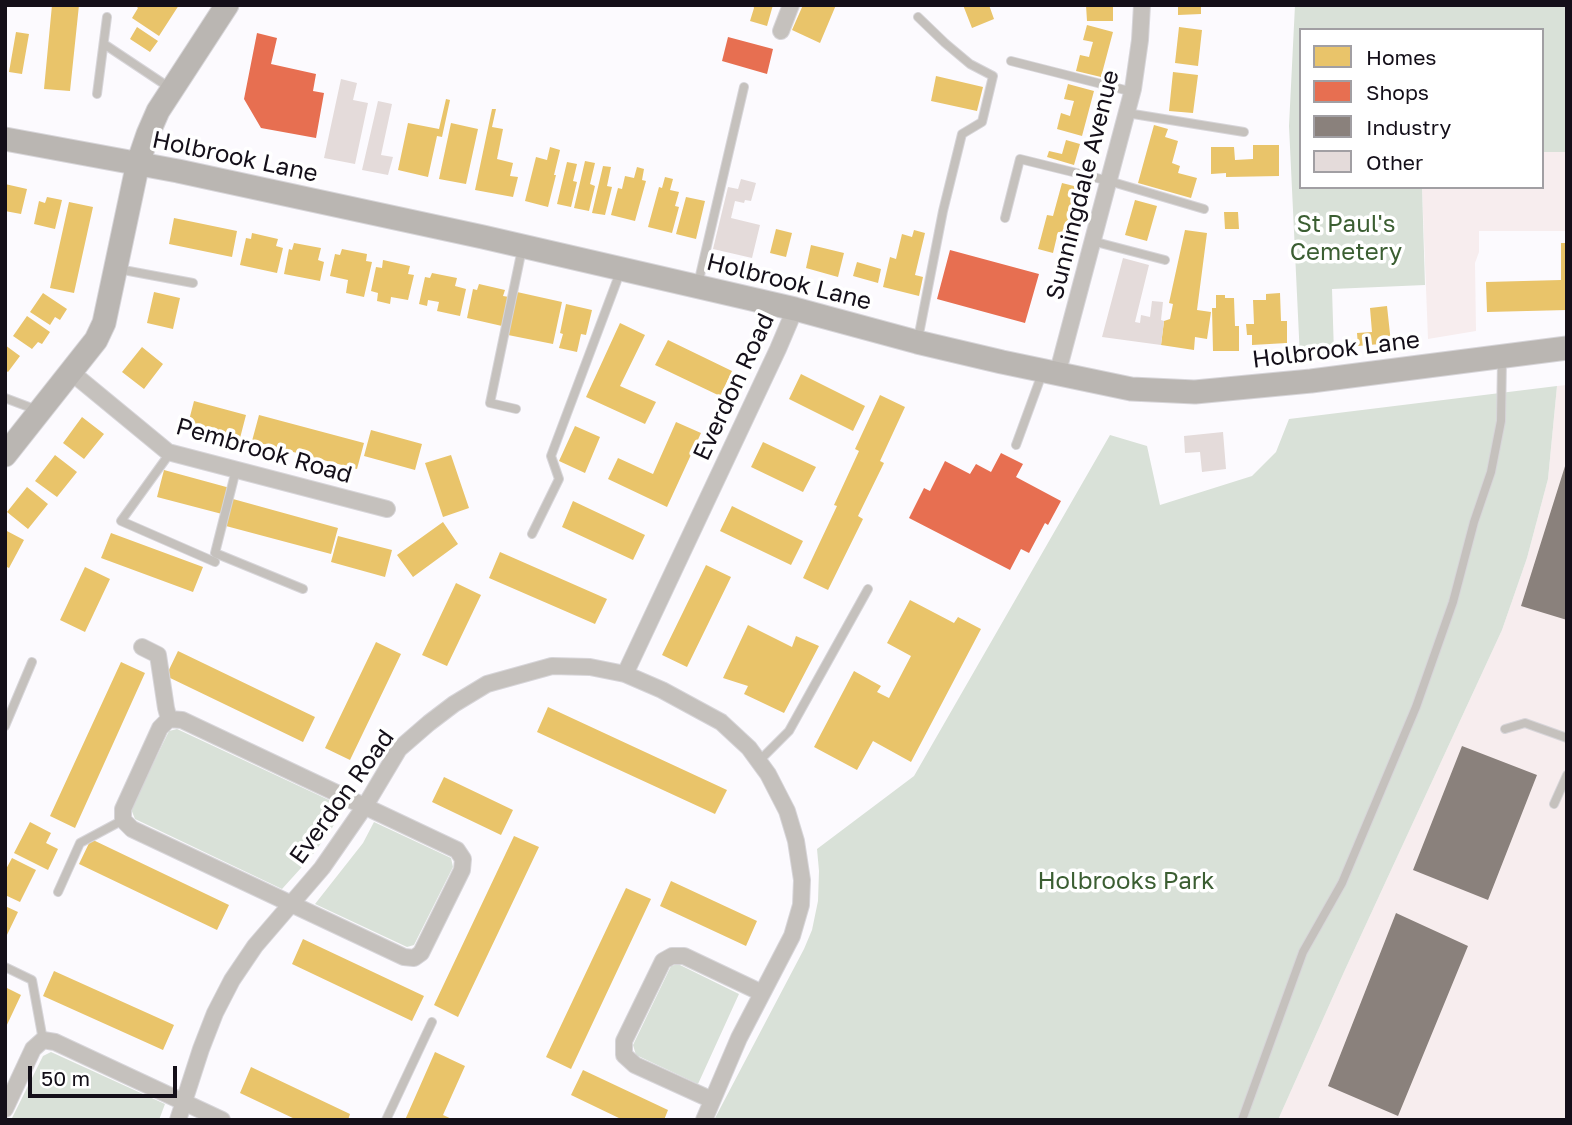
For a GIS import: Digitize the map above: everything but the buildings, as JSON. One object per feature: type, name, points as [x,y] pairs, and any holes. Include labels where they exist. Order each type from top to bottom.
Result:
[{"type":"street","points":[[5,455],[96,340],[104,323],[138,163],[152,123],[227,5]]},
{"type":"street","points":[[781,31],[791,5]]},
{"type":"street","name":"Sunningdale Avenue","points":[[1050,373],[1093,241],[1127,113],[1140,40],[1142,5]]},
{"type":"street","name":"Holbrook Lane","points":[[5,139],[138,163],[523,246],[794,309],[917,342],[1131,389],[1195,392],[1311,382],[1567,348]]},
{"type":"street","name":"Everdon Road","points":[[625,674],[773,360],[794,309]]},
{"type":"street","name":"Pembrook Road","points":[[71,372],[170,453],[387,509]]},
{"type":"street","points":[[142,647],[158,654],[169,719]]},
{"type":"street","name":"Everdon Road","points":[[178,1120],[201,1049],[232,980],[254,946],[322,868],[365,806],[399,749],[453,705],[487,684],[552,666],[590,667],[625,674],[662,690],[720,722],[750,748],[768,774],[787,811],[796,841],[802,880],[801,905],[792,936],[739,1038],[704,1120]]},
{"type":"street","points":[[169,719],[182,720],[457,850],[463,859],[462,870],[421,953],[414,958],[404,957],[132,829],[123,820],[123,808],[160,728],[169,719]]},
{"type":"street","points":[[712,1100],[635,1065],[624,1055],[624,1041],[663,961],[672,956],[684,956],[762,993]]},
{"type":"street","points":[[5,1108],[33,1049],[43,1040],[55,1042],[222,1120]]},
{"type":"lane","points":[[97,94],[107,17]]},
{"type":"lane","points":[[917,342],[961,134],[982,122],[993,76],[962,57],[919,17]]},
{"type":"lane","points":[[104,44],[173,89]]},
{"type":"lane","points":[[1012,61],[1132,92]]},
{"type":"lane","points":[[697,286],[744,87]]},
{"type":"lane","points":[[1127,113],[1244,132]]},
{"type":"lane","points":[[1005,218],[1020,159],[1109,181],[1204,209]]},
{"type":"lane","points":[[1093,241],[1165,260]]},
{"type":"lane","points":[[516,410],[490,403],[523,246]]},
{"type":"lane","points":[[116,268],[193,283]]},
{"type":"lane","points":[[532,534],[559,479],[551,456],[622,269]]},
{"type":"lane","points":[[1242,1120],[1303,952],[1342,883],[1416,707],[1452,602],[1491,472],[1501,421],[1502,356]]},
{"type":"lane","points":[[1016,445],[1050,373]]},
{"type":"lane","points":[[5,398],[40,411]]},
{"type":"lane","points":[[170,453],[121,521],[215,562]]},
{"type":"lane","points":[[236,470],[215,553],[303,589]]},
{"type":"lane","points":[[759,761],[789,731],[868,589]]},
{"type":"lane","points":[[5,726],[32,662]]},
{"type":"lane","points":[[1505,729],[1525,723],[1567,738]]},
{"type":"lane","points":[[1554,804],[1567,775]]},
{"type":"lane","points":[[58,891],[80,843],[123,820]]},
{"type":"lane","points":[[5,967],[32,980],[43,1040]]},
{"type":"lane","points":[[386,1120],[432,1022]]},
{"type":"shaded area","points":[[1544,152],[1567,152],[1567,231],[1479,231],[1479,252],[1475,263],[1476,331],[1428,339],[1422,189],[1544,189]]},
{"type":"shaded area","points":[[1567,385],[1567,1120],[1278,1120],[1502,630],[1527,558],[1548,479],[1557,386]]},
{"type":"green space","name":"St Paul's Cemetery","points":[[1295,5],[1567,5],[1567,152],[1544,152],[1544,28],[1299,28],[1299,189],[1422,189],[1425,285],[1332,289],[1334,354],[1300,358],[1289,126]]},
{"type":"green space","name":"Holbrooks Park","points":[[1557,386],[1548,479],[1527,558],[1502,630],[1278,1120],[714,1120],[812,930],[818,901],[817,849],[914,776],[1110,435],[1147,446],[1160,505],[1252,476],[1276,452],[1289,419]]},
{"type":"green space","points":[[177,729],[344,807],[311,857],[282,889],[135,819],[131,809],[169,731]]},
{"type":"green space","points":[[374,822],[451,858],[453,867],[414,945],[407,947],[315,904],[363,843]]},
{"type":"green space","points":[[678,964],[739,994],[698,1084],[636,1055],[633,1045],[671,966]]},
{"type":"green space","points":[[51,1052],[165,1104],[159,1120],[11,1120],[43,1056]]}]
